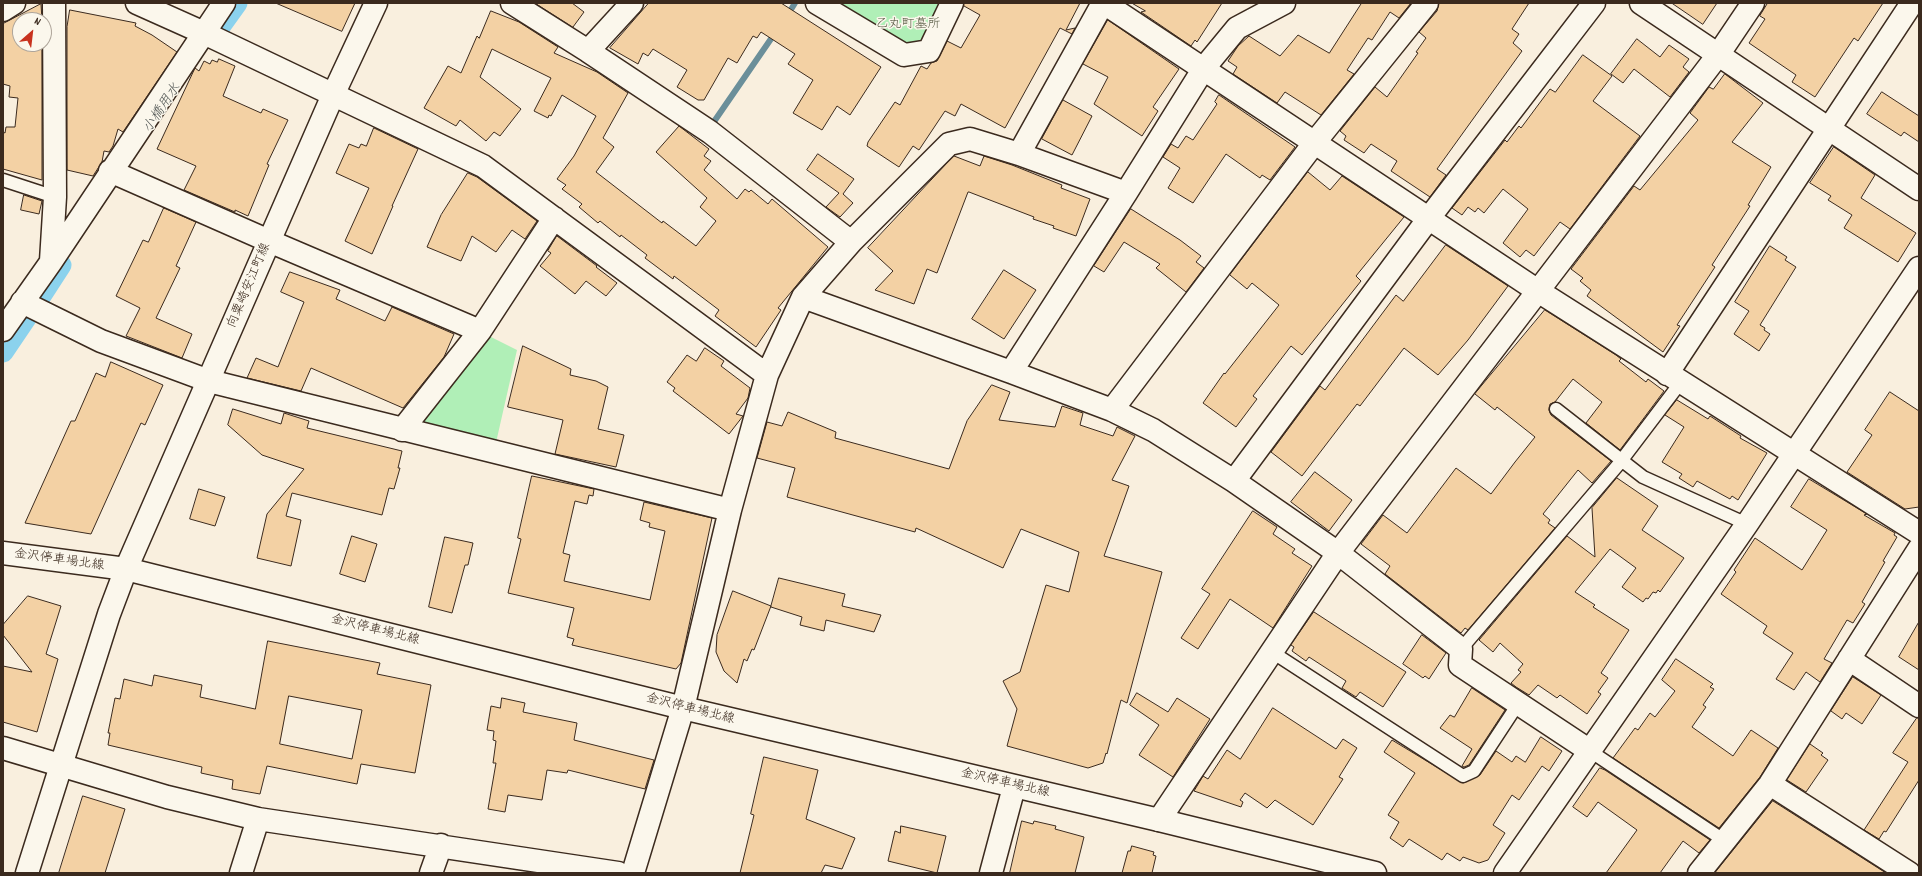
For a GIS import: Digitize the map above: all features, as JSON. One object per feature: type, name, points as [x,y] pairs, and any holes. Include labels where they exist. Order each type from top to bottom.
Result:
[{"type":"street","points":[[3,10],[14,3]]},
{"type":"street","points":[[51,262],[55,197],[54,3]]},
{"type":"street","points":[[137,3],[204,33],[483,166],[767,375]]},
{"type":"street","points":[[3,330],[51,262],[110,171],[224,3]]},
{"type":"street","name":"向粟崎安江町線","points":[[26,873],[108,614],[126,569],[333,95],[376,3]]},
{"type":"street","points":[[512,3],[588,51],[710,132],[852,242]]},
{"type":"street","points":[[588,51],[632,3]]},
{"type":"street","points":[[818,3],[904,56],[929,51],[952,3]]},
{"type":"street","points":[[1019,154],[1103,3],[1204,68],[1538,291],[1919,533]]},
{"type":"street","points":[[1011,372],[1204,68],[1237,28],[1284,3]]},
{"type":"street","points":[[1112,410],[1315,142],[1427,3]]},
{"type":"street","points":[[1234,481],[1429,218],[1594,3]]},
{"type":"street","points":[[1641,3],[1919,189]]},
{"type":"street","points":[[1160,820],[1338,553],[1718,55],[1754,3]]},
{"type":"street","points":[[1674,378],[1829,129],[1912,3]]},
{"type":"street","points":[[633,873],[683,708],[730,510],[767,375],[803,297],[852,242],[949,144],[970,139],[1019,154],[1126,193]]},
{"type":"street","points":[[110,171],[480,331]]},
{"type":"street","points":[[402,430],[480,331],[554,218]]},
{"type":"street","points":[[1505,873],[1747,524],[1919,268]]},
{"type":"street","points":[[803,297],[1112,410],[1153,430],[1234,481],[1338,553],[1461,649],[1460,665],[1590,751]]},
{"type":"street","points":[[22,302],[101,341],[209,381],[730,510]]},
{"type":"street","points":[[1699,873],[1770,784],[1919,549]]},
{"type":"street","name":"金沢停車場北線","points":[[3,553],[126,569],[683,708],[1014,787],[1160,820],[1375,873]]},
{"type":"street","points":[[1849,659],[1919,706]]},
{"type":"street","points":[[3,748],[167,797],[258,819],[441,845],[618,873]]},
{"type":"street","points":[[1770,784],[1909,873]]},
{"type":"street","points":[[991,873],[1014,787]]},
{"type":"street","points":[[241,873],[258,819]]},
{"type":"street","points":[[431,873],[441,845]]},
{"type":"lane","points":[[3,180],[55,197]]},
{"type":"lane","points":[[1461,649],[1621,460],[1674,378]]},
{"type":"lane","points":[[1556,408],[1644,477],[1747,524]]},
{"type":"lane","points":[[1272,652],[1463,776],[1474,771],[1518,704]]},
{"type":"lane","points":[[1590,751],[1725,841]]},
{"type":"green space","name":"乙丸町墓所","points":[[836,3],[946,3],[923,45],[905,49]]},
{"type":"green space","points":[[485,334],[517,350],[495,447],[411,426]]},
{"type":"building","points":[[276,3],[355,3],[342,31]]},
{"type":"building","points":[[535,3],[572,3],[584,12],[573,27]]},
{"type":"building","points":[[649,3],[781,3],[881,67],[850,115],[837,106],[822,130],[793,113],[813,80],[788,64],[795,54],[761,32],[757,38],[753,36],[737,63],[728,58],[704,100],[698,100],[677,87],[687,70],[653,49],[648,56],[643,53],[638,64],[610,48]]},
{"type":"building","points":[[964,3],[1080,3],[1066,30],[1075,28],[1072,34],[1060,28],[1005,128],[961,104],[955,116],[945,111],[919,150],[913,146],[899,167],[867,146],[868,142],[895,102],[900,105],[921,66],[927,69],[931,63],[937,61],[947,41],[961,48],[980,15],[964,6]]},
{"type":"building","points":[[1132,3],[1222,3],[1197,42],[1195,40],[1191,46],[1141,12],[1145,11]]},
{"type":"building","points":[[1362,3],[1411,3],[1399,18],[1390,12],[1372,40],[1368,38],[1347,70],[1354,74],[1321,115],[1285,92],[1277,103],[1233,74],[1237,67],[1228,61],[1238,46],[1249,36],[1280,56],[1298,35],[1329,53]]},
{"type":"building","points":[[1439,3],[1529,3],[1512,29],[1519,34],[1513,43],[1522,51],[1437,169],[1446,175],[1430,197],[1391,171],[1397,161],[1371,144],[1364,153],[1344,140],[1346,136],[1340,131],[1375,87],[1387,97],[1418,53],[1416,52],[1426,38],[1419,32],[1437,11]]},
{"type":"building","points":[[1672,3],[1717,3],[1703,24]]},
{"type":"building","points":[[1768,3],[1883,3],[1858,41],[1854,38],[1815,97],[1792,82],[1796,75],[1749,43],[1765,19],[1760,16]]},
{"type":"building","points":[[41,4],[42,12],[26,12]]},
{"type":"building","points":[[70,10],[136,23],[135,26],[152,35],[177,52],[123,132],[118,129],[113,146],[109,152],[104,151],[102,162],[93,176],[67,170],[67,27]]},
{"type":"building","points":[[491,11],[519,22],[558,47],[554,53],[597,72],[628,93],[603,138],[614,147],[596,172],[662,223],[663,221],[696,246],[716,221],[700,207],[707,198],[656,152],[679,126],[709,149],[704,156],[711,161],[704,170],[737,199],[745,189],[749,192],[751,190],[768,204],[772,199],[828,247],[778,308],[781,310],[756,347],[715,316],[719,310],[674,276],[673,279],[645,258],[647,255],[621,235],[620,237],[600,221],[598,223],[579,207],[582,204],[562,189],[566,185],[557,179],[574,156],[596,116],[562,95],[551,116],[549,115],[548,118],[534,111],[551,78],[492,49],[480,77],[521,109],[500,136],[494,132],[486,141],[460,120],[456,126],[424,108],[448,66],[461,73],[477,36],[479,38]]},
{"type":"building","points":[[12,19],[12,52],[42,52],[42,180],[3,169],[3,132],[5,133],[6,127],[15,127],[18,98],[9,97],[10,86],[3,84],[3,24]]},
{"type":"building","points":[[1108,20],[1179,69],[1153,107],[1158,111],[1142,136],[1094,104],[1108,77],[1083,64]]},
{"type":"building","points":[[1637,39],[1660,57],[1669,45],[1689,59],[1683,67],[1689,72],[1670,97],[1634,69],[1623,83],[1611,74]]},
{"type":"building","points":[[1583,55],[1612,76],[1593,101],[1640,136],[1570,229],[1560,222],[1534,256],[1526,250],[1520,257],[1503,243],[1528,209],[1503,189],[1484,213],[1478,208],[1475,212],[1468,207],[1462,215],[1452,208],[1505,140],[1507,142],[1519,126],[1521,128],[1550,89],[1555,92]]},
{"type":"building","points":[[219,59],[235,66],[223,96],[261,113],[263,109],[288,120],[267,164],[269,165],[248,216],[184,190],[196,166],[157,149],[195,68],[199,71],[204,61],[210,64],[212,60],[217,62]]},
{"type":"building","points":[[1725,74],[1763,103],[1732,142],[1771,167],[1748,205],[1750,206],[1712,265],[1715,267],[1677,325],[1680,326],[1663,352],[1587,296],[1591,290],[1580,281],[1583,278],[1571,269],[1634,186],[1640,190],[1698,120],[1690,113],[1709,87],[1713,89]]},
{"type":"building","points":[[1882,92],[1919,116],[1919,142],[1904,132],[1901,136],[1867,114]]},
{"type":"building","points":[[1219,95],[1295,147],[1270,180],[1262,175],[1260,178],[1226,154],[1193,203],[1168,188],[1180,168],[1163,157],[1171,144],[1178,148],[1186,136],[1193,140],[1217,104],[1215,102]]},
{"type":"building","points":[[1063,100],[1092,116],[1072,155],[1042,139]]},
{"type":"building","points":[[374,128],[418,149],[372,254],[345,241],[369,188],[336,173],[349,144],[359,148],[361,144],[366,146]]},
{"type":"building","points":[[1834,147],[1875,175],[1861,198],[1916,233],[1898,262],[1844,228],[1852,215],[1828,200],[1831,196],[1810,183]]},
{"type":"building","points":[[818,154],[854,179],[843,194],[853,203],[840,217],[826,207],[839,193],[807,170]]},
{"type":"building","points":[[954,156],[980,166],[984,156],[1012,165],[1062,185],[1061,188],[1090,199],[1076,236],[1053,228],[1054,226],[1033,219],[1034,217],[968,192],[937,273],[927,269],[914,304],[875,290],[893,271],[868,248]]},
{"type":"building","points":[[1308,172],[1330,190],[1342,176],[1404,217],[1356,276],[1361,281],[1302,355],[1291,346],[1253,396],[1257,399],[1236,427],[1203,403],[1224,373],[1225,374],[1279,305],[1252,283],[1247,289],[1230,275]]},
{"type":"building","points":[[468,173],[477,177],[537,221],[525,239],[512,230],[496,252],[472,236],[461,261],[427,247],[441,215]]},
{"type":"building","points":[[24,195],[42,201],[39,214],[21,210]]},
{"type":"building","points":[[164,208],[196,222],[176,266],[180,268],[156,318],[192,334],[182,358],[126,336],[140,308],[116,296],[143,240],[148,242]]},
{"type":"building","points":[[1131,209],[1180,240],[1201,256],[1196,262],[1204,268],[1186,292],[1156,268],[1160,264],[1124,242],[1104,272],[1094,266]]},
{"type":"building","points":[[557,236],[617,283],[606,296],[586,281],[575,294],[540,266],[551,253],[548,251]]},
{"type":"building","points":[[1446,245],[1508,286],[1468,340],[1438,375],[1404,348],[1360,406],[1357,404],[1302,476],[1271,452],[1320,386],[1325,390],[1396,295],[1403,301]]},
{"type":"building","points":[[1770,246],[1787,257],[1785,260],[1796,267],[1760,325],[1770,334],[1759,351],[1734,334],[1749,311],[1735,302]]},
{"type":"building","points":[[1004,270],[1036,290],[1004,339],[972,319]]},
{"type":"building","points":[[290,272],[340,290],[336,299],[385,321],[392,307],[454,334],[444,357],[403,408],[311,368],[301,391],[247,378],[256,358],[278,367],[304,302],[281,292]]},
{"type":"building","points":[[1545,310],[1616,355],[1621,359],[1619,361],[1646,382],[1648,379],[1664,391],[1620,450],[1586,423],[1602,402],[1573,379],[1555,402],[1550,404],[1549,410],[1551,415],[1611,461],[1592,483],[1578,470],[1543,514],[1550,520],[1548,523],[1555,528],[1468,630],[1465,628],[1461,633],[1385,574],[1390,566],[1361,544],[1383,515],[1407,533],[1456,468],[1491,494],[1535,437],[1497,407],[1495,410],[1475,394]]},
{"type":"building","points":[[523,346],[571,369],[570,375],[596,381],[608,387],[598,429],[624,435],[616,467],[555,454],[563,420],[508,407]]},
{"type":"building","points":[[705,348],[724,361],[721,366],[750,388],[748,398],[736,414],[743,416],[729,434],[673,391],[675,388],[667,382],[687,355],[696,361]]},
{"type":"building","points":[[111,362],[163,385],[145,425],[141,423],[91,534],[25,523],[71,421],[75,421],[96,373],[105,377]]},
{"type":"building","points":[[992,385],[1010,392],[999,420],[1055,427],[1062,406],[1083,413],[1080,425],[1113,436],[1117,427],[1135,436],[1112,480],[1129,486],[1104,556],[1162,572],[1127,703],[1121,700],[1107,754],[1106,753],[1103,763],[1088,768],[1007,746],[1017,709],[1003,681],[1020,672],[1046,585],[1069,592],[1079,552],[1021,529],[1003,568],[916,528],[915,532],[787,497],[795,468],[757,458],[767,422],[782,426],[788,412],[836,432],[835,438],[949,469],[967,421]]},
{"type":"building","points":[[1890,392],[1919,411],[1919,507],[1905,509],[1847,472],[1872,435],[1865,430]]},
{"type":"building","points":[[1677,400],[1708,419],[1710,416],[1741,436],[1740,438],[1767,453],[1738,500],[1732,496],[1730,499],[1697,481],[1693,487],[1679,478],[1682,474],[1662,462],[1684,427],[1665,415]]},
{"type":"building","points":[[233,409],[281,424],[284,413],[309,421],[307,428],[402,451],[398,468],[400,468],[394,489],[389,488],[382,515],[292,493],[286,516],[301,520],[291,566],[257,558],[267,514],[304,469],[262,455],[228,425]]},
{"type":"building","points":[[1315,472],[1352,500],[1329,531],[1291,502]]},
{"type":"building","points":[[532,476],[594,489],[593,496],[589,495],[587,504],[575,501],[563,553],[570,555],[564,581],[650,600],[665,531],[649,527],[650,523],[640,520],[644,502],[712,518],[681,663],[676,669],[572,645],[574,639],[567,637],[574,608],[508,593],[521,539],[518,538]]},
{"type":"building","points":[[1617,478],[1658,506],[1642,530],[1684,558],[1660,592],[1658,590],[1656,593],[1653,592],[1648,599],[1646,598],[1643,602],[1622,587],[1636,568],[1610,549],[1575,592],[1595,605],[1593,607],[1629,630],[1601,673],[1608,678],[1598,692],[1601,694],[1587,714],[1560,695],[1557,698],[1538,685],[1529,695],[1516,687],[1511,683],[1521,672],[1518,670],[1523,664],[1500,643],[1493,652],[1479,640],[1567,536],[1595,557],[1592,508]]},
{"type":"building","points":[[1809,479],[1867,514],[1864,515],[1895,533],[1894,535],[1897,537],[1883,561],[1885,562],[1862,602],[1865,604],[1853,623],[1847,620],[1824,659],[1832,663],[1820,682],[1806,672],[1794,690],[1776,679],[1793,653],[1763,633],[1767,626],[1721,594],[1736,572],[1734,570],[1755,538],[1802,570],[1827,530],[1791,507]]},
{"type":"building","points":[[199,489],[225,497],[215,526],[190,519]]},
{"type":"building","points":[[1253,511],[1277,527],[1273,534],[1295,549],[1292,553],[1312,566],[1273,628],[1230,599],[1198,649],[1181,638],[1210,594],[1202,589]]},
{"type":"building","points":[[352,536],[377,544],[365,582],[340,574]]},
{"type":"building","points":[[445,537],[473,543],[468,565],[465,565],[452,613],[429,607]]},
{"type":"building","points":[[779,578],[845,594],[842,606],[881,615],[874,632],[826,620],[824,631],[800,625],[802,617],[771,607]]},
{"type":"building","points":[[733,591],[771,606],[754,650],[752,649],[747,661],[744,659],[737,683],[724,671],[716,652],[717,635]]},
{"type":"building","points":[[28,596],[61,606],[46,654],[58,659],[37,732],[3,722],[3,666],[32,672],[3,635],[3,625]]},
{"type":"building","points":[[1314,612],[1406,672],[1383,707],[1360,692],[1356,697],[1342,688],[1346,681],[1309,657],[1306,661],[1292,651],[1294,647],[1291,645]]},
{"type":"building","points":[[1919,622],[1919,670],[1899,657]]},
{"type":"building","points":[[1422,635],[1446,653],[1429,679],[1425,676],[1423,678],[1403,664]]},
{"type":"building","points":[[268,641],[380,663],[377,674],[431,685],[415,773],[361,764],[357,784],[267,766],[260,794],[232,789],[233,780],[201,773],[202,767],[108,745],[110,733],[108,733],[115,698],[120,699],[124,679],[152,686],[154,675],[202,685],[200,697],[255,709]],"holes":[[[289,696],[362,710],[352,759],[280,744]]]},
{"type":"building","points":[[1676,659],[1713,684],[1710,687],[1714,689],[1703,705],[1706,707],[1692,727],[1733,756],[1751,730],[1778,748],[1760,777],[1719,828],[1613,758],[1635,728],[1638,730],[1650,713],[1655,717],[1675,691],[1662,680]]},
{"type":"building","points":[[1853,677],[1881,695],[1862,724],[1846,713],[1842,719],[1831,711]]},
{"type":"building","points":[[1472,688],[1505,710],[1469,765],[1464,767],[1462,766],[1472,749],[1440,728],[1450,715],[1454,717]]},
{"type":"building","points":[[1137,693],[1168,712],[1177,698],[1210,719],[1173,777],[1139,755],[1159,725],[1130,705]]},
{"type":"building","points":[[502,698],[525,703],[523,712],[577,723],[574,740],[654,760],[645,789],[568,770],[567,773],[547,770],[542,800],[508,795],[505,812],[488,809],[496,763],[493,763],[496,741],[493,740],[494,731],[487,730],[491,706],[500,708]]},
{"type":"building","points":[[1273,708],[1336,749],[1343,739],[1357,748],[1339,777],[1343,779],[1313,825],[1275,800],[1267,808],[1245,793],[1240,800],[1243,802],[1241,807],[1194,791],[1203,776],[1208,779],[1227,750],[1240,759]]},
{"type":"building","points":[[1917,718],[1919,718],[1919,780],[1886,832],[1884,831],[1879,839],[1864,830],[1908,762],[1893,753]]},
{"type":"building","points":[[1541,737],[1562,751],[1549,771],[1542,766],[1519,800],[1512,795],[1493,825],[1505,833],[1488,860],[1479,863],[1463,857],[1460,861],[1447,853],[1442,860],[1409,839],[1403,847],[1390,838],[1399,822],[1388,815],[1415,773],[1384,752],[1392,740],[1463,783],[1480,775],[1496,751],[1512,762],[1516,756],[1525,762]]},
{"type":"building","points":[[1810,744],[1823,753],[1821,755],[1828,760],[1806,792],[1787,780]]},
{"type":"building","points":[[764,757],[818,770],[806,819],[855,838],[842,869],[825,865],[821,873],[740,873],[754,815],[751,814]]},
{"type":"building","points":[[1600,768],[1710,840],[1699,853],[1683,841],[1660,873],[1606,873],[1637,830],[1598,802],[1587,817],[1573,807]]},
{"type":"building","points":[[83,796],[125,809],[105,873],[59,873]]},
{"type":"building","points":[[1773,801],[1886,873],[1715,873]]},
{"type":"building","points":[[1022,821],[1033,824],[1034,821],[1056,826],[1055,829],[1084,837],[1075,873],[1010,873]]},
{"type":"building","points":[[901,826],[946,836],[937,873],[888,861],[895,831],[900,833]]},
{"type":"building","points":[[1132,846],[1154,852],[1153,855],[1156,856],[1152,873],[1122,873],[1128,851],[1130,851]]},
{"type":"waterway","name":"小橋用水","points":[[219,28],[237,3]]},
{"type":"waterway","points":[[787,16],[795,3]]},
{"type":"waterway","points":[[711,126],[775,33]]},
{"type":"waterway","name":"小橋用水","points":[[37,302],[61,265]]},
{"type":"waterway","name":"小橋用水","points":[[3,352],[26,318]]}]
